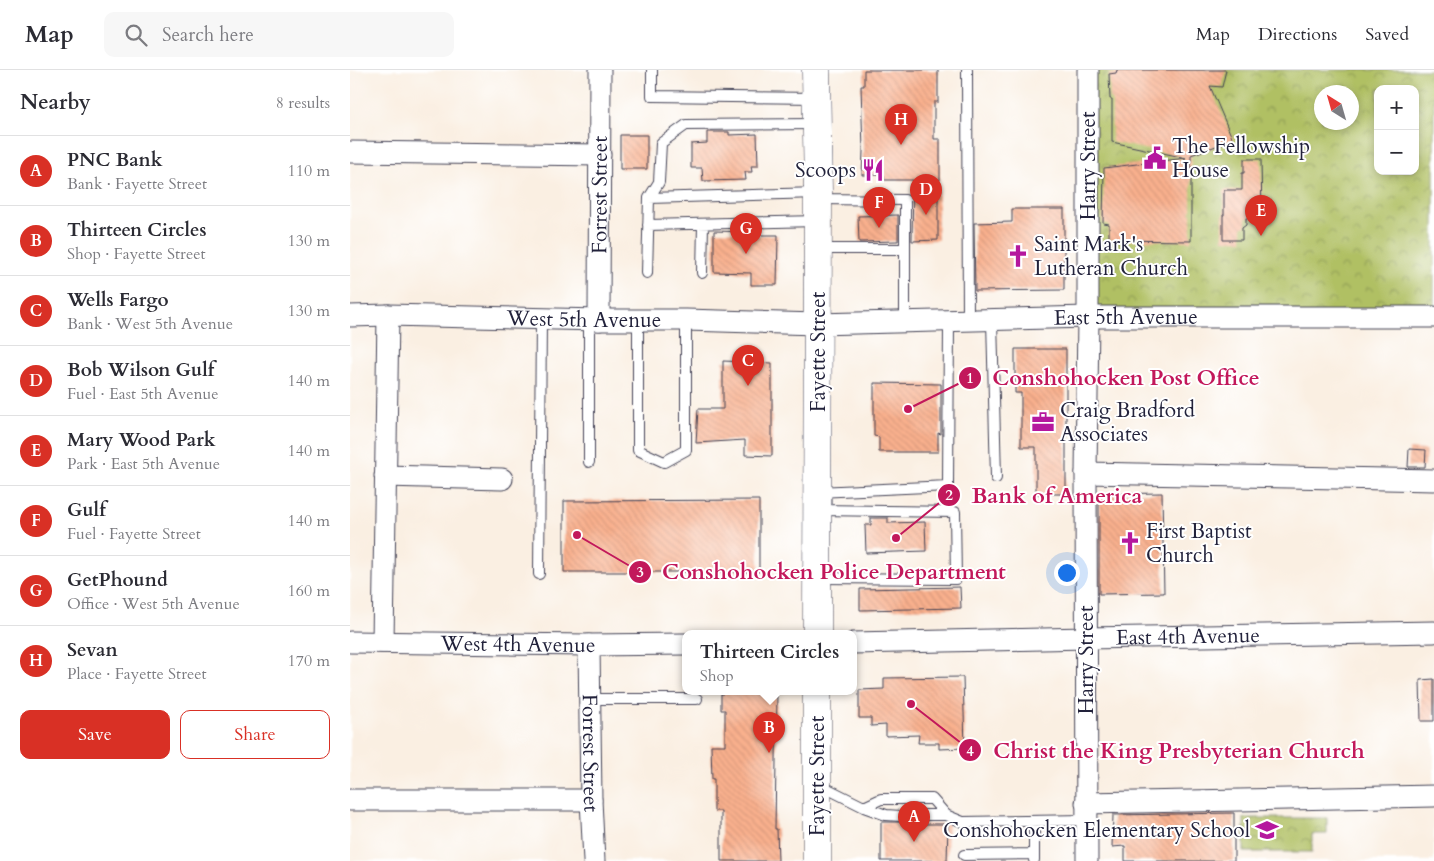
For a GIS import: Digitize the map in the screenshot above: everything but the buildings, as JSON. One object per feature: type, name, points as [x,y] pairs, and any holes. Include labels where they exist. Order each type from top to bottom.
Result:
[{"type":"main road","name":"Fayette Street","points":[[816,70],[818,204],[817,630]]},
{"type":"main road","name":"Fayette Street","points":[[817,695],[818,861]]},
{"type":"street","name":"Forrest Street","points":[[594,320],[600,155],[600,70]]},
{"type":"street","name":"Harry Street","points":[[1086,861],[1088,70]]},
{"type":"street","points":[[350,152],[600,155]]},
{"type":"street","points":[[383,642],[388,315]]},
{"type":"street","name":"West 5th Avenue","points":[[350,316],[686,320],[817,324]]},
{"type":"street","name":"East 5th Avenue","points":[[817,324],[1088,318],[1434,317]]},
{"type":"street","points":[[1086,473],[1434,480]]},
{"type":"street","points":[[385,476],[502,479]]},
{"type":"street","name":"East 4th Avenue","points":[[857,643],[1434,632]]},
{"type":"street","name":"West 4th Avenue","points":[[350,642],[589,645],[682,644]]},
{"type":"street","name":"Forrest Street","points":[[589,645],[591,800],[594,861]]},
{"type":"street","points":[[1086,811],[1434,796]]},
{"type":"street","points":[[350,800],[591,800]]},
{"type":"lane","points":[[652,70],[652,96],[817,111]]},
{"type":"lane","points":[[817,501],[948,486],[958,321],[967,70]]},
{"type":"lane","points":[[647,272],[649,198],[659,182],[661,143],[686,125],[817,111]]},
{"type":"lane","points":[[649,198],[818,204],[905,200],[905,322]]},
{"type":"lane","points":[[648,225],[703,224],[818,204]]},
{"type":"lane","points":[[702,273],[703,224]]},
{"type":"lane","points":[[818,249],[905,249]]},
{"type":"lane","points":[[539,574],[541,319]]},
{"type":"lane","points":[[589,462],[594,320]]},
{"type":"lane","points":[[638,320],[638,450],[664,462],[686,450],[686,320]]},
{"type":"lane","points":[[992,320],[996,478]]},
{"type":"lane","points":[[817,501],[955,512],[956,579],[817,578]]},
{"type":"lane","points":[[590,699],[697,699]]},
{"type":"lane","points":[[817,784],[864,807],[886,815],[901,816]]},
{"type":"lane","points":[[864,807],[881,799],[932,799],[946,815]]},
{"type":"lane","points":[[916,815],[946,815],[963,822],[1034,820],[1086,811]]},
{"type":"lane","points":[[964,855],[1034,858],[1034,820]]},
{"type":"green space","points":[[1088,70],[1434,70],[1434,317],[1088,317]]},
{"type":"green space","points":[[1244,818],[1327,818],[1327,834],[1312,834],[1312,852],[1244,852]]},
{"type":"place","name":"Sevan","points":[[901,145]]},
{"type":"place","name":"The Fellowship House","points":[[1155,158]]},
{"type":"place","name":"Scoops","points":[[873,170]]},
{"type":"place","name":"Bob Wilson Gulf","points":[[926,215]]},
{"type":"place","name":"Gulf","points":[[879,228]]},
{"type":"place","name":"Mary Wood Park","points":[[1261,236]]},
{"type":"place","name":"GetPhound","points":[[746,254]]},
{"type":"place","name":"Saint Mark's Lutheran Church","points":[[1018,256]]},
{"type":"place","name":"Wells Fargo","points":[[748,386]]},
{"type":"place","name":"Conshohocken Post Office","points":[[908,409]]},
{"type":"place","name":"Craig Bradford Associates","points":[[1043,422]]},
{"type":"place","name":"Conshohocken Police Department","points":[[577,535]]},
{"type":"place","name":"Bank of America","points":[[896,538]]},
{"type":"place","name":"First Baptist Church","points":[[1130,543]]},
{"type":"place","name":"Christ the King Presbyterian Church","points":[[911,704]]},
{"type":"place","name":"Thirteen Circles","points":[[769,753]]},
{"type":"place","name":"Conshohocken Elementary School","points":[[1267,830]]},
{"type":"place","name":"PNC Bank","points":[[914,842]]}]
